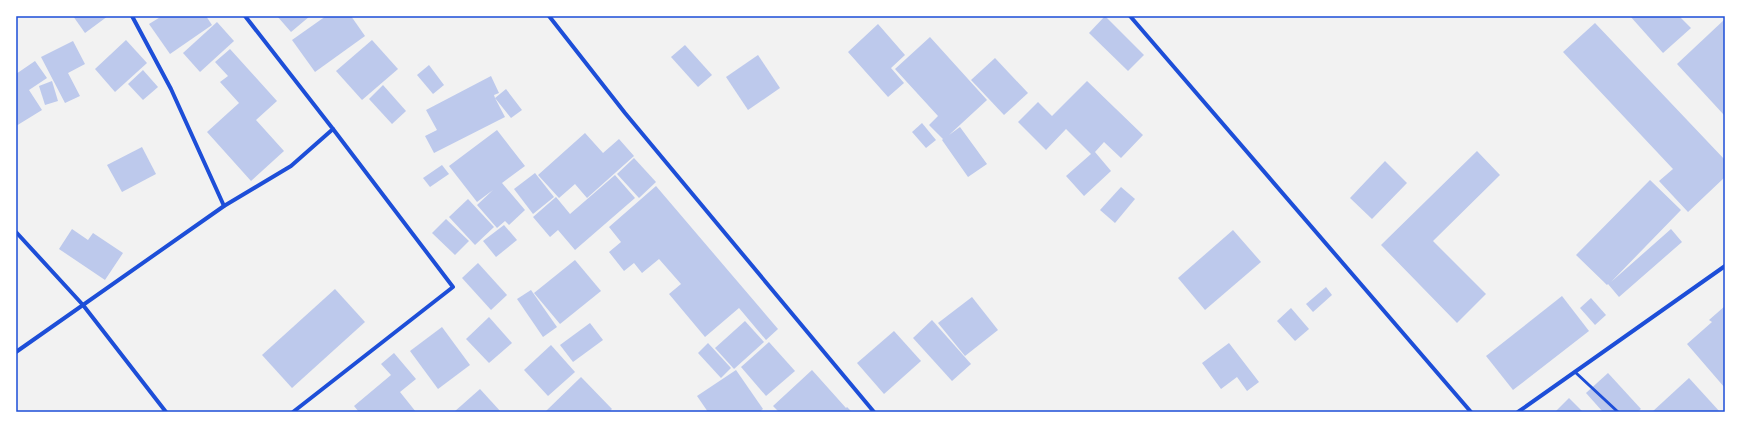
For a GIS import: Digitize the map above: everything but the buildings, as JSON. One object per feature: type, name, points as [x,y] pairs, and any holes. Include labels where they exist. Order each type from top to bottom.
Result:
[{"type":"street","points":[[132,16],[171,89],[224,206]]},
{"type":"street","points":[[245,16],[454,286],[293,412]]},
{"type":"street","points":[[549,16],[625,113],[874,412]]},
{"type":"street","points":[[1130,16],[1471,412]]},
{"type":"street","points":[[16,352],[224,206],[291,166],[333,129]]},
{"type":"street","points":[[16,232],[83,306],[166,412]]},
{"type":"street","points":[[1518,412],[1725,266]]},
{"type":"lane","points":[[1575,372],[1618,412]]}]
